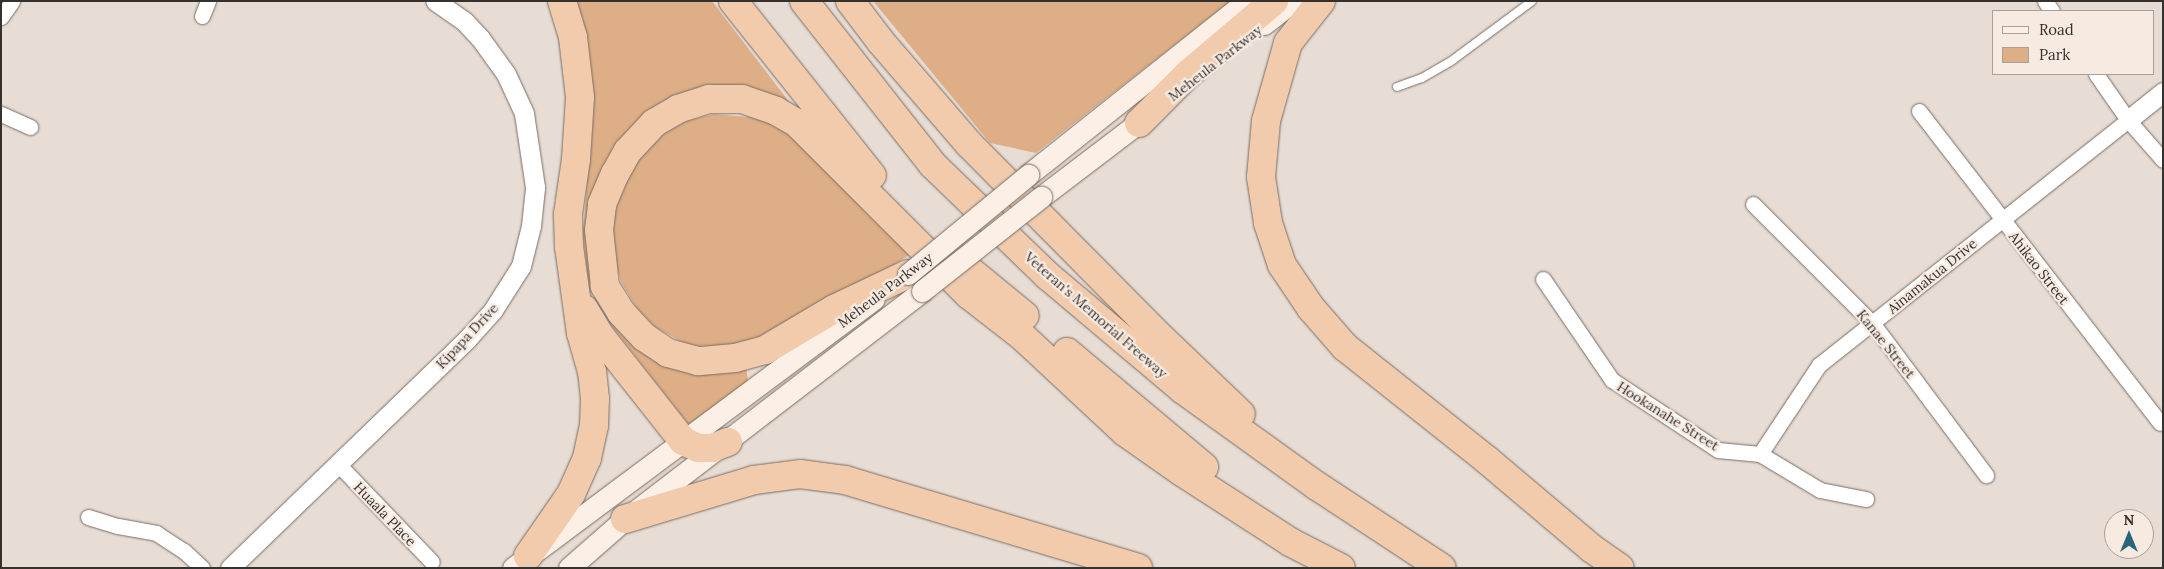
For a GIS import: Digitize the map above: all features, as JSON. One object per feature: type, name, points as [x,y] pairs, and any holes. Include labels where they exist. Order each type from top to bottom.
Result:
[{"type":"highway","points":[[521,562],[571,494],[587,458],[594,426],[595,399],[592,372],[581,333],[572,274],[568,214],[576,159],[580,97],[573,37],[562,1]]},
{"type":"highway","points":[[733,1],[855,157],[925,234],[1001,295],[1114,394],[1208,470],[1284,522],[1360,568]]},
{"type":"highway","name":"Veteran's Memorial Freeway","points":[[804,1],[933,165],[1048,276],[1182,389],[1317,486],[1442,568]]},
{"type":"highway","points":[[850,1],[881,42],[969,144],[1154,331],[1317,486]]},
{"type":"highway","points":[[1139,123],[1188,74],[1274,1]]},
{"type":"highway","points":[[1321,1],[1288,44],[1266,121],[1261,178],[1268,223],[1282,265],[1311,308],[1345,347],[1487,460],[1591,548],[1620,568]]},
{"type":"highway","points":[[915,282],[834,309],[765,350],[735,358],[698,361],[668,353],[644,337],[621,312],[606,286],[599,230],[602,204],[615,174],[628,151],[654,123],[678,109],[709,99],[742,99],[776,111],[797,123],[970,295],[1023,337],[1125,432],[1182,472],[1290,542],[1341,568]]},
{"type":"highway","points":[[572,274],[582,305],[601,337],[683,441],[698,448],[712,448],[728,442]]},
{"type":"highway","points":[[625,519],[754,480],[800,474],[845,480],[1138,568]]},
{"type":"main road","name":"Meheula Parkway","points":[[569,568],[625,519],[728,442],[915,282],[1028,175],[1247,1]]},
{"type":"main road","name":"Meheula Parkway","points":[[521,562],[683,441],[1041,197],[1139,123],[1294,1]]},
{"type":"street","points":[[1,17],[12,1]]},
{"type":"street","points":[[202,16],[208,1]]},
{"type":"street","name":"Kipapa Drive","points":[[230,568],[339,465],[493,310],[520,266],[531,226],[536,187],[524,114],[506,74],[480,38],[464,21],[435,1]]},
{"type":"street","points":[[2097,75],[2128,120],[2163,160]]},
{"type":"street","points":[[2128,120],[2163,92]]},
{"type":"street","name":"Ahikao Street","points":[[1919,112],[2160,423]]},
{"type":"street","points":[[1,114],[30,127]]},
{"type":"street","name":"Ainamakua Drive","points":[[1760,454],[1818,365],[1873,324],[2128,120]]},
{"type":"street","name":"Kanae Street","points":[[1752,204],[1873,324],[1986,475]]},
{"type":"street","name":"Hookanahe Street","points":[[1543,279],[1612,380],[1718,450],[1760,454],[1820,490],[1866,499]]},
{"type":"street","name":"Huaala Place","points":[[339,465],[432,562]]},
{"type":"street","points":[[88,517],[118,526],[156,533],[184,551],[202,568]]},
{"type":"lane","points":[[1397,87],[1422,78],[1450,62],[1532,1]]},
{"type":"green space","points":[[572,1],[712,1],[800,116],[716,90],[597,185],[617,326],[746,366],[748,381],[689,425],[610,324],[588,279],[583,237],[590,133]]},
{"type":"green space","points":[[873,1],[1231,1],[1036,153],[990,143]]},
{"type":"green space","points":[[714,114],[758,118],[785,130],[860,202],[863,210],[909,255],[777,339],[732,354],[691,347],[655,327],[638,310],[621,282],[612,248],[613,213],[634,163],[660,136],[686,121]]}]
